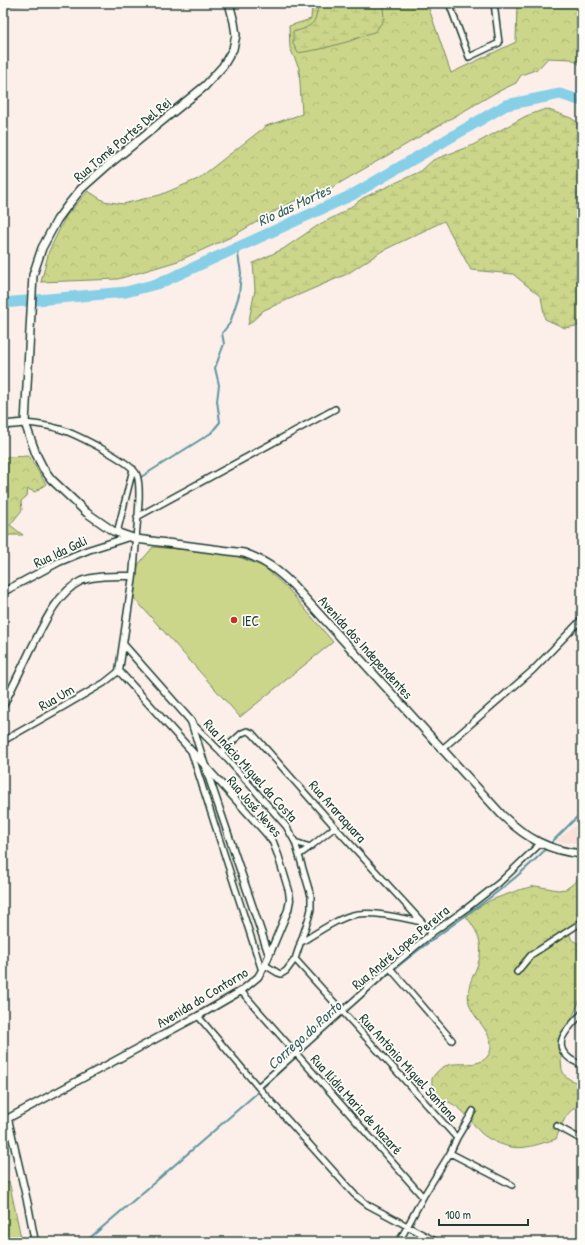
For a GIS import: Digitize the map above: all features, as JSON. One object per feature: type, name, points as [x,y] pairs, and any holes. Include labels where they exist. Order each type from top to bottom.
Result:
[{"type":"main road","name":"Rua Tomé Portes Del Rei","points":[[25,423],[33,275],[42,248],[57,220],[81,189],[108,165],[205,86],[223,66],[233,49],[236,35],[229,3]]},
{"type":"main road","points":[[3,425],[25,423]]},
{"type":"main road","name":"Avenida dos Independentes","points":[[25,423],[36,454],[43,468],[51,479],[87,513],[113,531],[132,538],[244,553],[270,564],[293,585],[502,816],[515,828],[541,843],[561,851],[582,854]]},
{"type":"street","points":[[450,3],[469,57],[499,43],[494,3]]},
{"type":"street","points":[[137,517],[335,409]]},
{"type":"street","points":[[25,423],[56,428],[67,432],[87,441],[121,460],[137,473],[137,517],[132,538],[133,576],[119,671],[205,766]]},
{"type":"street","points":[[117,533],[133,469]]},
{"type":"street","name":"Rua Ida Gali","points":[[3,592],[59,562],[88,550],[132,538]]},
{"type":"street","points":[[3,706],[46,618],[57,602],[82,580],[103,577],[133,576]]},
{"type":"street","points":[[441,750],[533,670],[582,619]]},
{"type":"street","points":[[123,644],[191,721],[269,955]]},
{"type":"street","name":"Rua Um","points":[[3,741],[97,687],[119,671]]},
{"type":"street","name":"Rua Inácio Miguel da Costa","points":[[191,721],[221,752],[286,826],[296,842],[311,896],[309,917],[295,959],[286,971],[281,974],[264,968]]},
{"type":"street","name":"Rua Araraquara","points":[[221,752],[242,733],[247,731],[252,733],[432,933]]},
{"type":"street","points":[[190,750],[264,968]]},
{"type":"street","name":"Rua José Neves","points":[[205,766],[265,832],[273,842],[278,854],[289,891],[290,900],[288,910],[269,955]]},
{"type":"street","points":[[299,855],[335,827]]},
{"type":"street","points":[[296,842],[310,847]]},
{"type":"street","name":"Rua André Lopes Pereira","points":[[260,1089],[295,1053],[344,1013],[432,933],[499,883],[541,843]]},
{"type":"street","points":[[300,943],[328,926],[357,914],[376,914],[422,922]]},
{"type":"street","points":[[517,972],[531,955],[582,922]]},
{"type":"street","name":"Avenida do Contorno","points":[[5,1120],[198,1016],[241,991],[258,977],[264,968],[269,955]]},
{"type":"street","name":"Rua Antônio Miguel Santana","points":[[295,959],[457,1138]]},
{"type":"street","points":[[392,970],[452,1040]]},
{"type":"street","name":"Rua Ilídia Maria de Nazaré","points":[[241,991],[423,1197]]},
{"type":"street","points":[[582,1013],[564,1034],[561,1040],[564,1052],[568,1057],[582,1065]]},
{"type":"street","points":[[198,1016],[341,1182],[368,1205],[437,1242]]},
{"type":"street","points":[[399,1242],[423,1197],[450,1153],[473,1111]]},
{"type":"street","points":[[5,1120],[28,1205],[35,1242]]},
{"type":"street","points":[[557,1126],[582,1140]]},
{"type":"street","points":[[450,1153],[512,1185]]},
{"type":"shaded area","points":[[582,820],[582,843],[555,842]]},
{"type":"green space","points":[[312,3],[427,3],[451,73],[516,42],[517,3],[582,3],[582,66],[571,59],[548,58],[538,69],[521,75],[516,83],[495,93],[331,188],[300,198],[231,237],[178,261],[118,279],[41,282],[49,251],[66,216],[88,191],[104,201],[123,204],[160,195],[198,179],[266,126],[302,114],[299,68],[290,48],[289,26],[311,19]]},
{"type":"green space","points":[[320,3],[378,3],[383,7],[384,19],[376,31],[350,41],[321,49],[298,53],[293,44],[293,32],[303,29],[314,22]]},
{"type":"green space","points":[[546,109],[571,118],[582,126],[582,325],[565,328],[545,319],[541,297],[513,274],[471,270],[444,221],[382,251],[347,274],[264,310],[248,325],[255,290],[253,263],[283,249],[320,224],[342,213],[363,198],[421,171],[433,160],[473,145],[526,116]]},
{"type":"green space","points":[[29,456],[46,484],[35,492],[28,489],[27,496],[21,501],[22,510],[10,525],[23,535],[3,537],[3,459],[7,457]]},
{"type":"green space","name":"IEC","points":[[153,547],[226,553],[264,567],[289,590],[333,642],[240,717],[134,598],[138,565]]},
{"type":"green space","points":[[582,873],[582,914],[570,932],[570,936],[572,940],[582,946],[582,995],[567,1030],[561,1060],[562,1070],[565,1076],[582,1085],[582,1104],[572,1109],[568,1113],[562,1123],[556,1139],[522,1148],[499,1144],[484,1136],[464,1112],[437,1095],[432,1085],[433,1077],[442,1067],[482,1061],[487,1057],[491,1050],[489,1036],[475,1016],[469,1003],[468,996],[470,983],[477,967],[480,944],[476,931],[465,915],[491,900],[522,889],[536,886],[558,890],[566,889],[573,884]]},
{"type":"green space","points":[[9,1181],[22,1242],[3,1242],[3,1187]]},
{"type":"waterway","name":"Rio das Mortes","points":[[3,303],[126,292],[160,283],[352,195],[506,105],[560,94],[582,101]]},
{"type":"waterway","points":[[141,477],[211,433],[220,422],[217,401],[219,385],[215,368],[224,344],[222,333],[230,323],[239,295],[241,273],[237,248]]},
{"type":"waterway","points":[[552,842],[582,812]]},
{"type":"waterway","name":"Corrego do Porto","points":[[85,1242],[257,1093],[339,1017],[390,973],[409,957],[508,884],[544,851]]},
{"type":"railway","points":[[3,5],[30,3]]},
{"type":"place","name":"IEC","points":[[234,620]]}]
